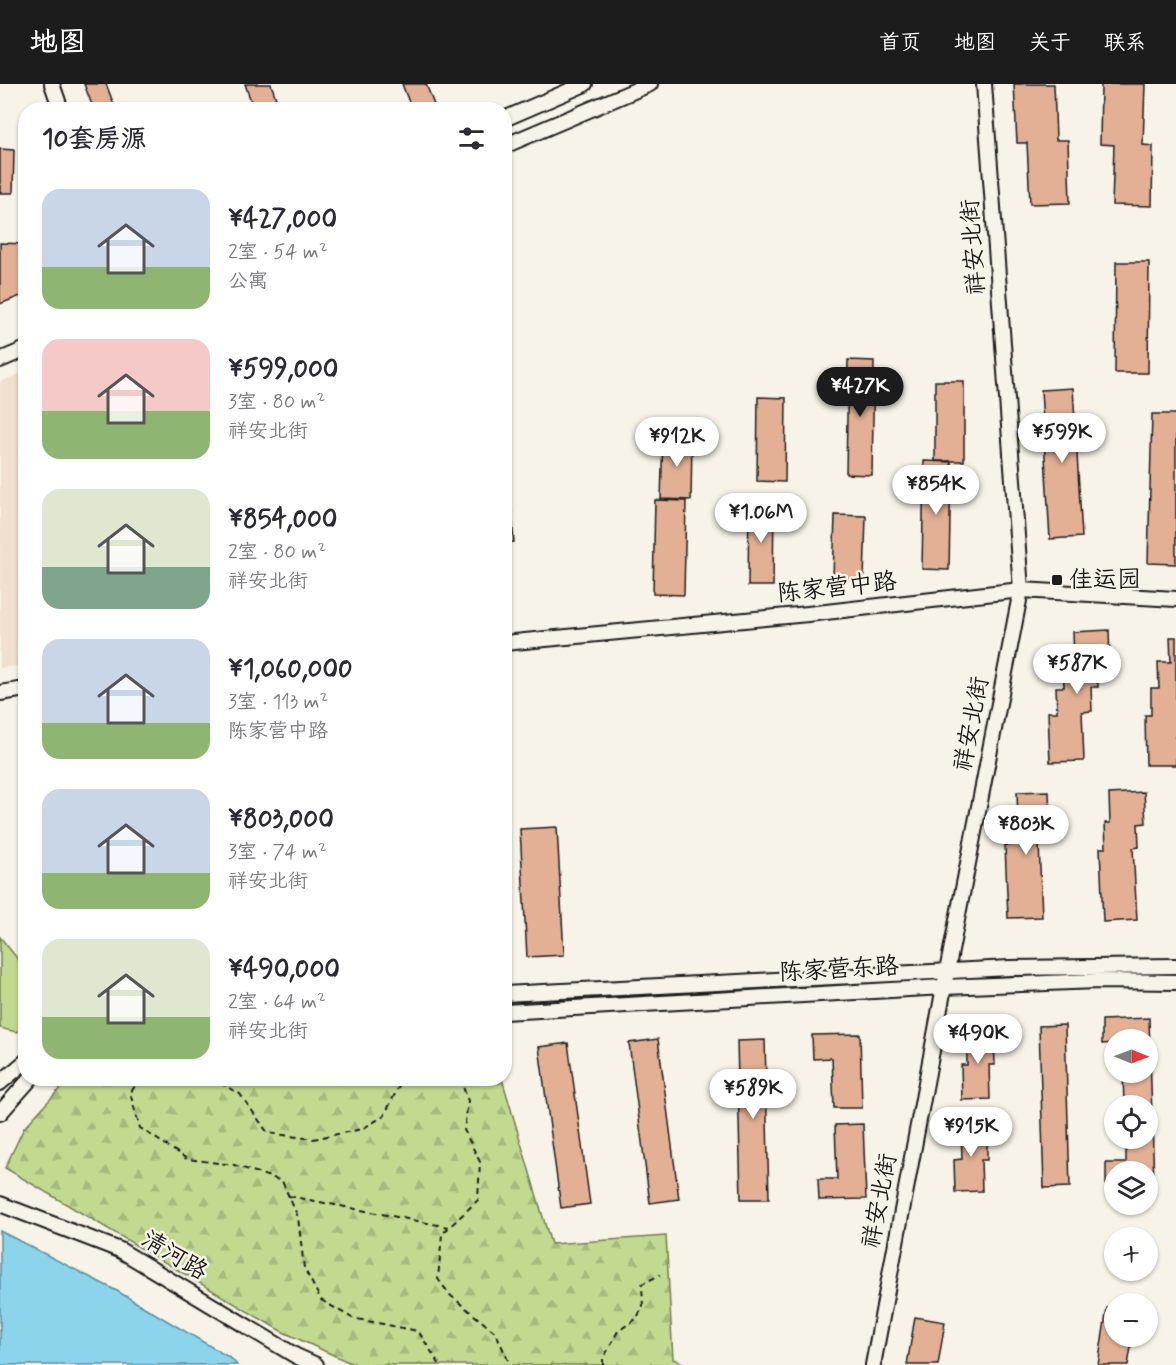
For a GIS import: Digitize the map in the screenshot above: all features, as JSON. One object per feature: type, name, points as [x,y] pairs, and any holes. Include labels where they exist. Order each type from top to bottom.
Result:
[{"type":"street","points":[[52,84],[59,102]]},
{"type":"street","points":[[512,116],[585,84]]},
{"type":"street","points":[[512,143],[650,84]]},
{"type":"street","name":"祥安北街","points":[[873,1365],[1021,590],[984,84]]},
{"type":"street","points":[[0,360],[18,352]]},
{"type":"street","name":"陈家营中路","points":[[512,642],[808,614],[1021,590],[1176,599]]},
{"type":"street","points":[[0,693],[18,690]]},
{"type":"street","name":"陈家营东路","points":[[512,994],[947,971],[1176,966]]},
{"type":"street","name":"陈家营东路","points":[[512,1012],[944,987],[1097,981],[1176,982]]},
{"type":"street","points":[[0,1083],[18,1068]]},
{"type":"street","points":[[1,1108],[24,1086]]},
{"type":"street","name":"清河路","points":[[0,1204],[120,1250],[296,1356],[316,1365]]},
{"type":"path","points":[[135,1086],[130,1093],[140,1128],[187,1159],[234,1165],[282,1181],[298,1217],[304,1268],[321,1300],[352,1318],[418,1331],[440,1365]]},
{"type":"path","points":[[226,1086],[240,1094],[268,1133],[313,1139],[362,1129],[384,1116],[400,1086]]},
{"type":"path","points":[[463,1086],[468,1101],[464,1130],[480,1162],[478,1200],[442,1234],[438,1279],[450,1295],[496,1333],[510,1365]]},
{"type":"path","points":[[289,1196],[449,1227]]},
{"type":"path","points":[[603,1365],[603,1359],[618,1331],[636,1319],[644,1307],[642,1284],[660,1275]]},
{"type":"shaded area","points":[[18,375],[18,666],[0,668],[0,382]]},
{"type":"green space","points":[[0,937],[18,959],[18,1031],[0,1028]]},
{"type":"green space","points":[[62,1086],[504,1086],[551,1244],[666,1236],[673,1359],[688,1365],[355,1365],[281,1331],[5,1168],[24,1128]]},
{"type":"water","points":[[0,1231],[117,1291],[232,1359],[237,1365],[0,1365]]},
{"type":"building","points":[[84,84],[106,84],[113,102],[91,102]]},
{"type":"building","points":[[245,84],[271,84],[277,102],[251,102]]},
{"type":"building","points":[[402,84],[426,84],[433,102],[409,102]]},
{"type":"building","points":[[1014,84],[1054,84],[1056,140],[1068,140],[1070,203],[1030,204],[1027,143],[1017,143]]},
{"type":"building","points":[[1101,84],[1145,84],[1143,145],[1153,146],[1152,206],[1112,205],[1114,145],[1100,144]]},
{"type":"building","points":[[0,149],[14,150],[13,193],[0,193]]},
{"type":"building","points":[[0,243],[18,244],[18,297],[0,304]]},
{"type":"building","points":[[1116,262],[1149,262],[1148,373],[1115,373]]},
{"type":"building","points":[[848,360],[874,361],[872,475],[846,474]]},
{"type":"building","points":[[935,381],[964,381],[964,461],[935,461]]},
{"type":"building","points":[[1073,388],[1082,537],[1050,539],[1041,390]]},
{"type":"building","points":[[758,397],[786,398],[785,482],[757,481]]},
{"type":"building","points":[[1152,414],[1176,414],[1176,564],[1148,563]]},
{"type":"building","points":[[663,436],[692,437],[691,500],[661,499]]},
{"type":"building","points":[[924,461],[951,462],[949,570],[922,569]]},
{"type":"building","points":[[655,500],[686,501],[684,595],[653,594]]},
{"type":"building","points":[[749,501],[774,502],[773,586],[748,586]]},
{"type":"building","points":[[835,515],[866,516],[864,579],[833,578]]},
{"type":"building","points":[[512,518],[514,542],[512,542]]},
{"type":"building","points":[[1109,630],[1110,662],[1097,662],[1098,687],[1091,687],[1092,711],[1082,712],[1084,761],[1050,762],[1048,712],[1057,712],[1056,687],[1064,687],[1063,661],[1074,660],[1073,632]]},
{"type":"building","points":[[1170,637],[1176,637],[1176,765],[1146,765],[1145,715],[1151,715],[1151,688],[1159,688],[1158,662],[1171,662]]},
{"type":"building","points":[[1049,791],[1050,819],[1043,819],[1044,844],[1039,844],[1042,917],[1008,918],[1005,845],[1012,845],[1011,820],[1018,820],[1017,792]]},
{"type":"building","points":[[1144,792],[1146,823],[1138,824],[1139,847],[1133,848],[1137,920],[1103,922],[1100,848],[1106,848],[1105,823],[1110,823],[1109,794]]},
{"type":"building","points":[[557,827],[564,955],[527,957],[520,829]]},
{"type":"building","points":[[1149,1018],[1149,1029],[1104,1029],[1104,1044],[1102,1044],[1102,1020]]},
{"type":"building","points":[[1065,1025],[1070,1187],[1044,1188],[1039,1026]]},
{"type":"building","points":[[994,1030],[995,1065],[989,1065],[990,1099],[962,1100],[961,1065],[967,1065],[967,1031]]},
{"type":"building","points":[[860,1034],[862,1108],[834,1108],[832,1058],[813,1059],[812,1035]]},
{"type":"building","points":[[658,1039],[679,1199],[650,1203],[629,1043]]},
{"type":"building","points":[[765,1040],[769,1199],[741,1199],[737,1041]]},
{"type":"building","points":[[568,1043],[590,1204],[561,1208],[539,1047]]},
{"type":"building","points":[[1123,1083],[1151,1083],[1151,1095],[1124,1095]]},
{"type":"building","points":[[987,1123],[987,1160],[981,1160],[982,1191],[955,1192],[954,1160],[962,1159],[961,1124]]},
{"type":"building","points":[[863,1124],[866,1199],[819,1200],[818,1179],[837,1179],[835,1125]]},
{"type":"building","points":[[1126,1149],[1153,1149],[1153,1161],[1126,1161]]},
{"type":"building","points":[[915,1317],[945,1322],[938,1365],[907,1365]]},
{"type":"building","points":[[1104,1327],[1104,1347],[1131,1347],[1128,1365],[1098,1365]]},
{"type":"place","name":"佳运园","points":[[1057,580]]}]
